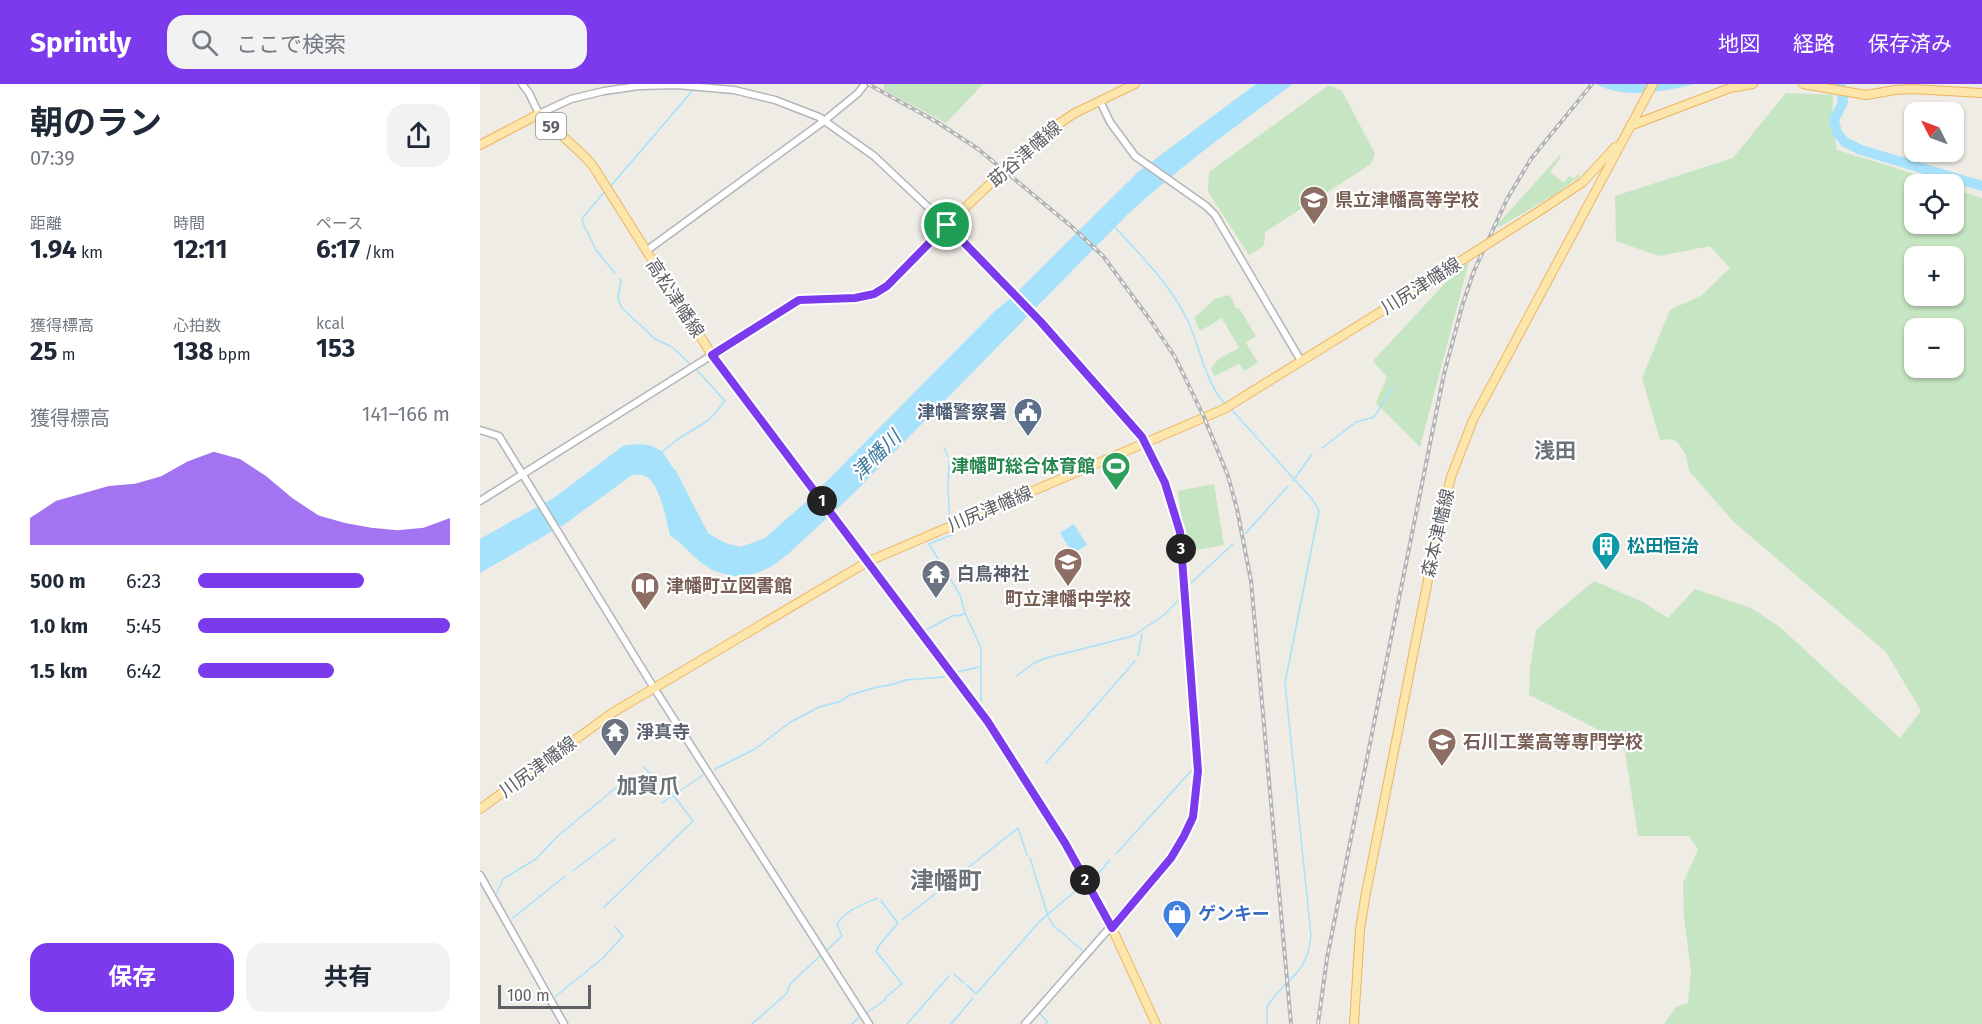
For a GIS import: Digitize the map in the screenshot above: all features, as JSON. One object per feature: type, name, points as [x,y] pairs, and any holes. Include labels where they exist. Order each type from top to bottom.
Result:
[{"type":"main road","name":"莇谷津幡線","points":[[712,355],[799,300],[855,298],[874,294],[887,286],[1039,137],[1075,113],[1135,84]]},
{"type":"main road","name":"森本津幡線","points":[[1354,1024],[1360,930],[1365,898],[1406,686],[1451,477],[1473,420],[1653,84]]},
{"type":"main road","points":[[1630,126],[1730,88],[1753,84]]},
{"type":"main road","points":[[1803,84],[1866,95],[1912,89],[1982,93]]},
{"type":"main road","name":"59","points":[[480,145],[539,114]]},
{"type":"main road","name":"高松津幡線","points":[[539,114],[586,158],[608,189],[712,355],[952,674],[1024,777],[1065,843],[1112,928],[1156,1024]]},
{"type":"main road","name":"川尻津幡線","points":[[480,809],[612,713],[867,562],[1229,406],[1583,182],[1623,139]]},
{"type":"street","points":[[522,84],[539,114],[571,99],[604,91],[647,85],[697,86],[734,90],[775,100],[824,120],[874,156],[947,225],[1038,319],[1146,442],[1165,483],[1180,532],[1198,771],[1193,817],[1171,858],[1112,928],[1025,1024]]},
{"type":"street","points":[[646,252],[824,120],[858,93],[865,84]]},
{"type":"street","points":[[1100,101],[1110,122],[1128,148],[1215,215],[1301,361]]},
{"type":"street","points":[[480,501],[712,355]]},
{"type":"street","points":[[480,430],[499,436],[654,687],[869,1024]]},
{"type":"street","points":[[480,875],[564,1024]]},
{"type":"green space","points":[[884,84],[983,84],[946,123],[884,90]]},
{"type":"green space","points":[[1329,85],[1342,91],[1375,154],[1371,164],[1265,232],[1264,246],[1249,255],[1208,192],[1209,172]]},
{"type":"green space","points":[[1786,93],[1833,95],[1832,123],[1837,150],[1913,174],[1904,174],[1904,234],[1964,234],[1964,192],[1982,198],[1982,1024],[1664,1024],[1676,1007],[1688,1003],[1691,970],[1684,917],[1683,883],[1698,850],[1689,836],[1638,836],[1625,751],[1613,737],[1529,695],[1536,630],[1594,581],[1643,602],[1668,618],[1695,589],[1751,608],[1780,627],[1900,738],[1921,711],[1886,652],[1734,522],[1689,471],[1686,455],[1679,444],[1673,439],[1660,440],[1642,378],[1670,310],[1702,295],[1730,268],[1710,246],[1659,256],[1616,241],[1615,196],[1733,158]]},
{"type":"green space","points":[[1560,155],[1561,157],[1550,172],[1564,183],[1569,176],[1574,179],[1578,174],[1580,176],[1554,195],[1501,226],[1495,227]]},
{"type":"green space","points":[[1469,262],[1420,447],[1376,403],[1387,377],[1373,361],[1461,266]]},
{"type":"green space","points":[[1228,295],[1256,336],[1246,343],[1258,363],[1244,371],[1239,364],[1215,376],[1211,370],[1216,362],[1239,348],[1222,318],[1200,331],[1194,318],[1215,299]]},
{"type":"green space","points":[[1214,484],[1224,545],[1186,552],[1178,491]]},
{"type":"water","name":"津幡川","points":[[1256,84],[1293,84],[1187,164],[1127,215],[853,494],[771,567],[743,576],[731,576],[714,571],[670,536],[662,504],[652,481],[643,475],[632,475],[565,524],[480,573],[480,539],[555,497],[623,446],[632,444],[653,446],[663,453],[676,471],[708,533],[725,543],[741,547],[765,538],[806,502],[996,310],[1010,299],[1138,172]]},
{"type":"water","points":[[1596,84],[1695,84],[1645,93],[1632,93],[1607,89]]},
{"type":"water","points":[[1074,524],[1087,545],[1073,554],[1060,533]]},
{"type":"waterway","points":[[1841,84],[1843,102],[1834,120],[1837,133],[1845,142],[1861,150],[1982,186]]},
{"type":"waterway","points":[[609,188],[694,89]]},
{"type":"waterway","points":[[605,191],[582,221],[596,250],[615,273]]},
{"type":"waterway","points":[[1115,227],[1153,269],[1178,303],[1190,326],[1212,384],[1225,404]]},
{"type":"waterway","points":[[619,278],[621,281],[618,298],[621,307],[655,339],[672,347],[691,365]]},
{"type":"waterway","points":[[662,452],[709,420],[725,401],[695,368]]},
{"type":"waterway","points":[[1322,448],[1356,422],[1374,417],[1393,387]]},
{"type":"waterway","points":[[1231,409],[1313,500],[1319,511],[1285,683],[1311,935],[1309,949],[1301,968],[1267,1007],[1267,1024]]},
{"type":"waterway","points":[[944,448],[948,457]]},
{"type":"waterway","points":[[1293,481],[1312,454]]},
{"type":"waterway","points":[[949,462],[950,522]]},
{"type":"waterway","points":[[1246,533],[1288,486]]},
{"type":"waterway","points":[[926,630],[954,615],[959,616],[965,613],[960,595],[929,544],[954,534],[952,531]]},
{"type":"waterway","points":[[1191,583],[1233,544]]},
{"type":"waterway","points":[[1017,676],[1034,663],[1046,658],[1133,636],[1164,615],[1180,599]]},
{"type":"waterway","points":[[965,613],[981,648],[981,701]]},
{"type":"waterway","points":[[1138,656],[1142,634]]},
{"type":"waterway","points":[[1046,763],[1135,661]]},
{"type":"waterway","points":[[957,672],[979,667]]},
{"type":"waterway","points":[[715,769],[755,749],[789,723],[819,707],[839,702],[850,695],[906,680],[944,677]]},
{"type":"waterway","points":[[604,907],[693,821],[668,788],[643,767]]},
{"type":"waterway","points":[[1116,854],[1191,771]]},
{"type":"waterway","points":[[662,803],[703,775]]},
{"type":"waterway","points":[[497,893],[503,879],[536,859],[558,836],[618,786]]},
{"type":"waterway","points":[[902,920],[1018,828],[1027,855]]},
{"type":"waterway","points":[[573,871],[615,839]]},
{"type":"waterway","points":[[1030,858],[1048,916],[1053,925],[1084,952]]},
{"type":"waterway","points":[[1092,881],[1109,861]]},
{"type":"waterway","points":[[513,918],[564,877]]},
{"type":"waterway","points":[[967,985],[976,994],[1040,921],[1080,887]]},
{"type":"waterway","points":[[826,951],[842,936],[837,925],[840,920],[854,908],[877,898]]},
{"type":"waterway","points":[[866,1013],[902,984],[876,951],[898,923],[881,901]]},
{"type":"waterway","points":[[556,996],[603,958],[623,936],[615,927]]},
{"type":"waterway","points":[[752,1024],[786,994],[790,984],[821,955]]},
{"type":"waterway","points":[[954,974],[964,983]]},
{"type":"waterway","points":[[907,1024],[949,976]]},
{"type":"waterway","points":[[951,1024],[973,998]]},
{"type":"waterway","points":[[1039,1013],[1047,1021],[1046,1024]]},
{"type":"waterway","points":[[852,1024],[858,1018]]},
{"type":"railway","points":[[868,84],[937,122],[978,149],[1071,226],[1103,256],[1175,357],[1204,417],[1228,476],[1251,581],[1291,1024]]},
{"type":"railway","points":[[1318,1024],[1327,958],[1444,374],[1463,303],[1474,271],[1507,199],[1531,159],[1592,84]]},
{"type":"place","name":"県立津幡高等学校","points":[[1314,226]]},
{"type":"place","name":"津幡警察署","points":[[1028,438]]},
{"type":"place","name":"津幡町総合体育館","points":[[1116,492]]},
{"type":"place","name":"松田恒治","points":[[1606,572]]},
{"type":"place","name":"町立津幡中学校","points":[[1068,588]]},
{"type":"place","name":"白鳥神社","points":[[936,600]]},
{"type":"place","name":"津幡町立図書館","points":[[645,612]]},
{"type":"place","name":"淨真寺","points":[[615,758]]},
{"type":"place","name":"石川工業高等専門学校","points":[[1442,768]]},
{"type":"place","name":"ゲンキー","points":[[1177,940]]},
{"type":"district","name":"浅田","points":[[1555,451]]},
{"type":"district","name":"加賀爪","points":[[648,786]]},
{"type":"district","name":"津幡町","points":[[946,881]]},
{"type":"route","points":[[947,225],[1077,361],[1146,442],[1165,483],[1180,532],[1198,771],[1193,817],[1171,858],[1112,928],[1065,843],[988,722],[712,355],[799,300],[855,298],[874,294],[887,286],[947,225]]}]
